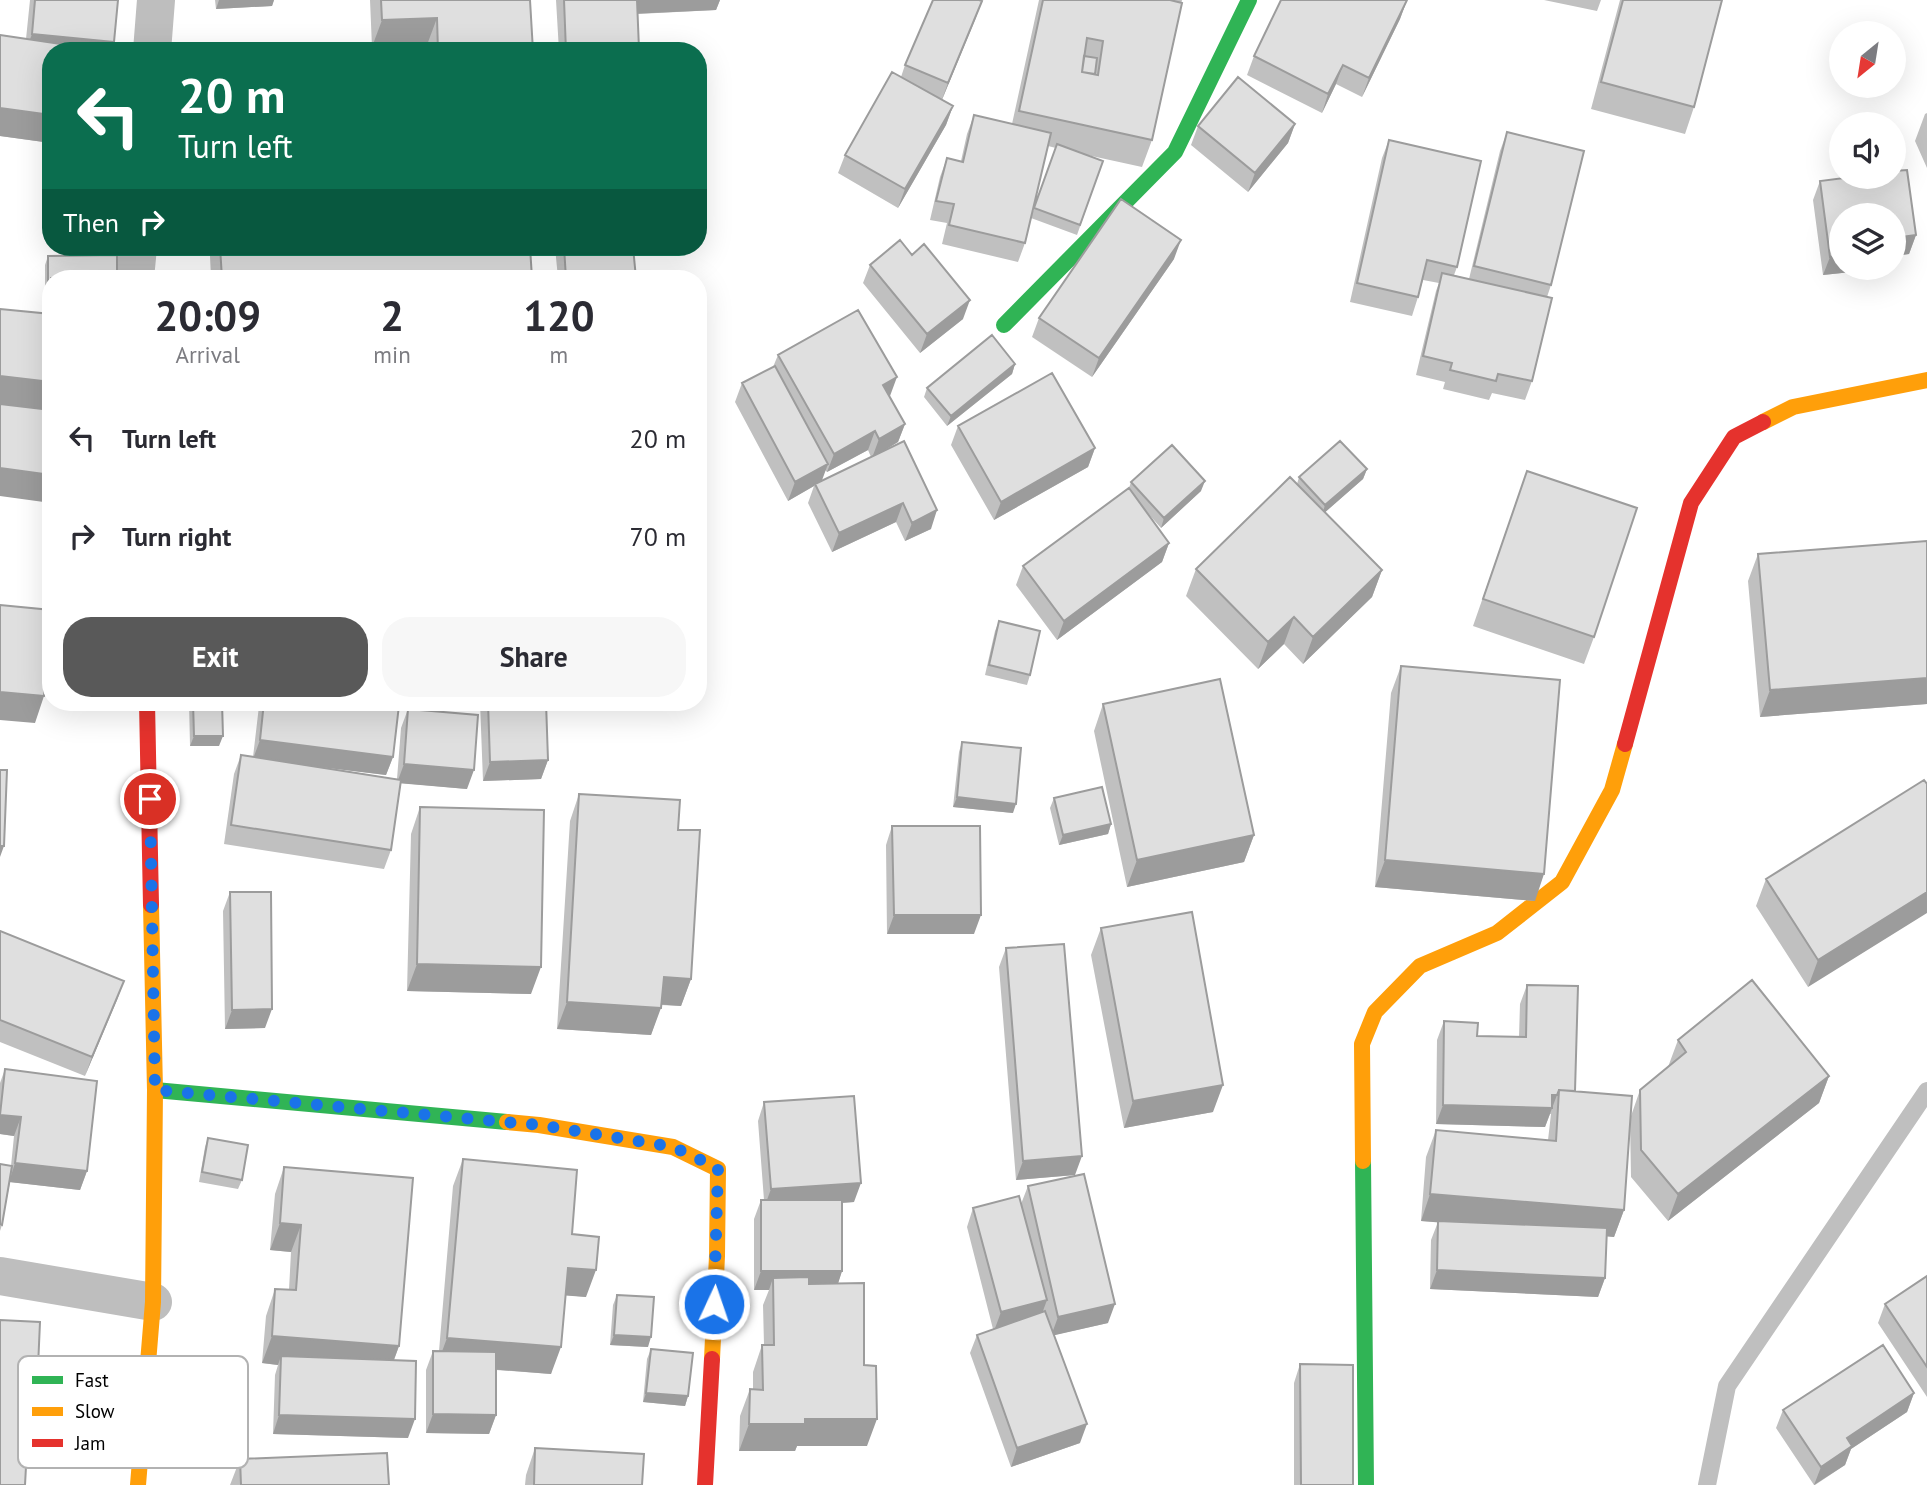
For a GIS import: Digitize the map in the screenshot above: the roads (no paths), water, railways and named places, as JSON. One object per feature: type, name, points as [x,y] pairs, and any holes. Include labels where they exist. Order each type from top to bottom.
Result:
[{"type":"street","points":[[153,42],[156,0]]},
{"type":"street","points":[[1004,325],[1175,152],[1249,0]]},
{"type":"street","points":[[1366,1485],[1362,1044],[1375,1012],[1420,966],[1497,933],[1562,882],[1612,790],[1691,503],[1734,437],[1793,407],[1927,380]]},
{"type":"street","points":[[147,711],[155,1090],[153,1302],[149,1356]]},
{"type":"street","points":[[155,1090],[539,1125],[673,1147],[718,1168],[717,1256],[705,1485]]},
{"type":"street","points":[[0,1276],[153,1302]]},
{"type":"waterway","points":[[1707,1485],[1727,1386],[1927,1091]]}]
